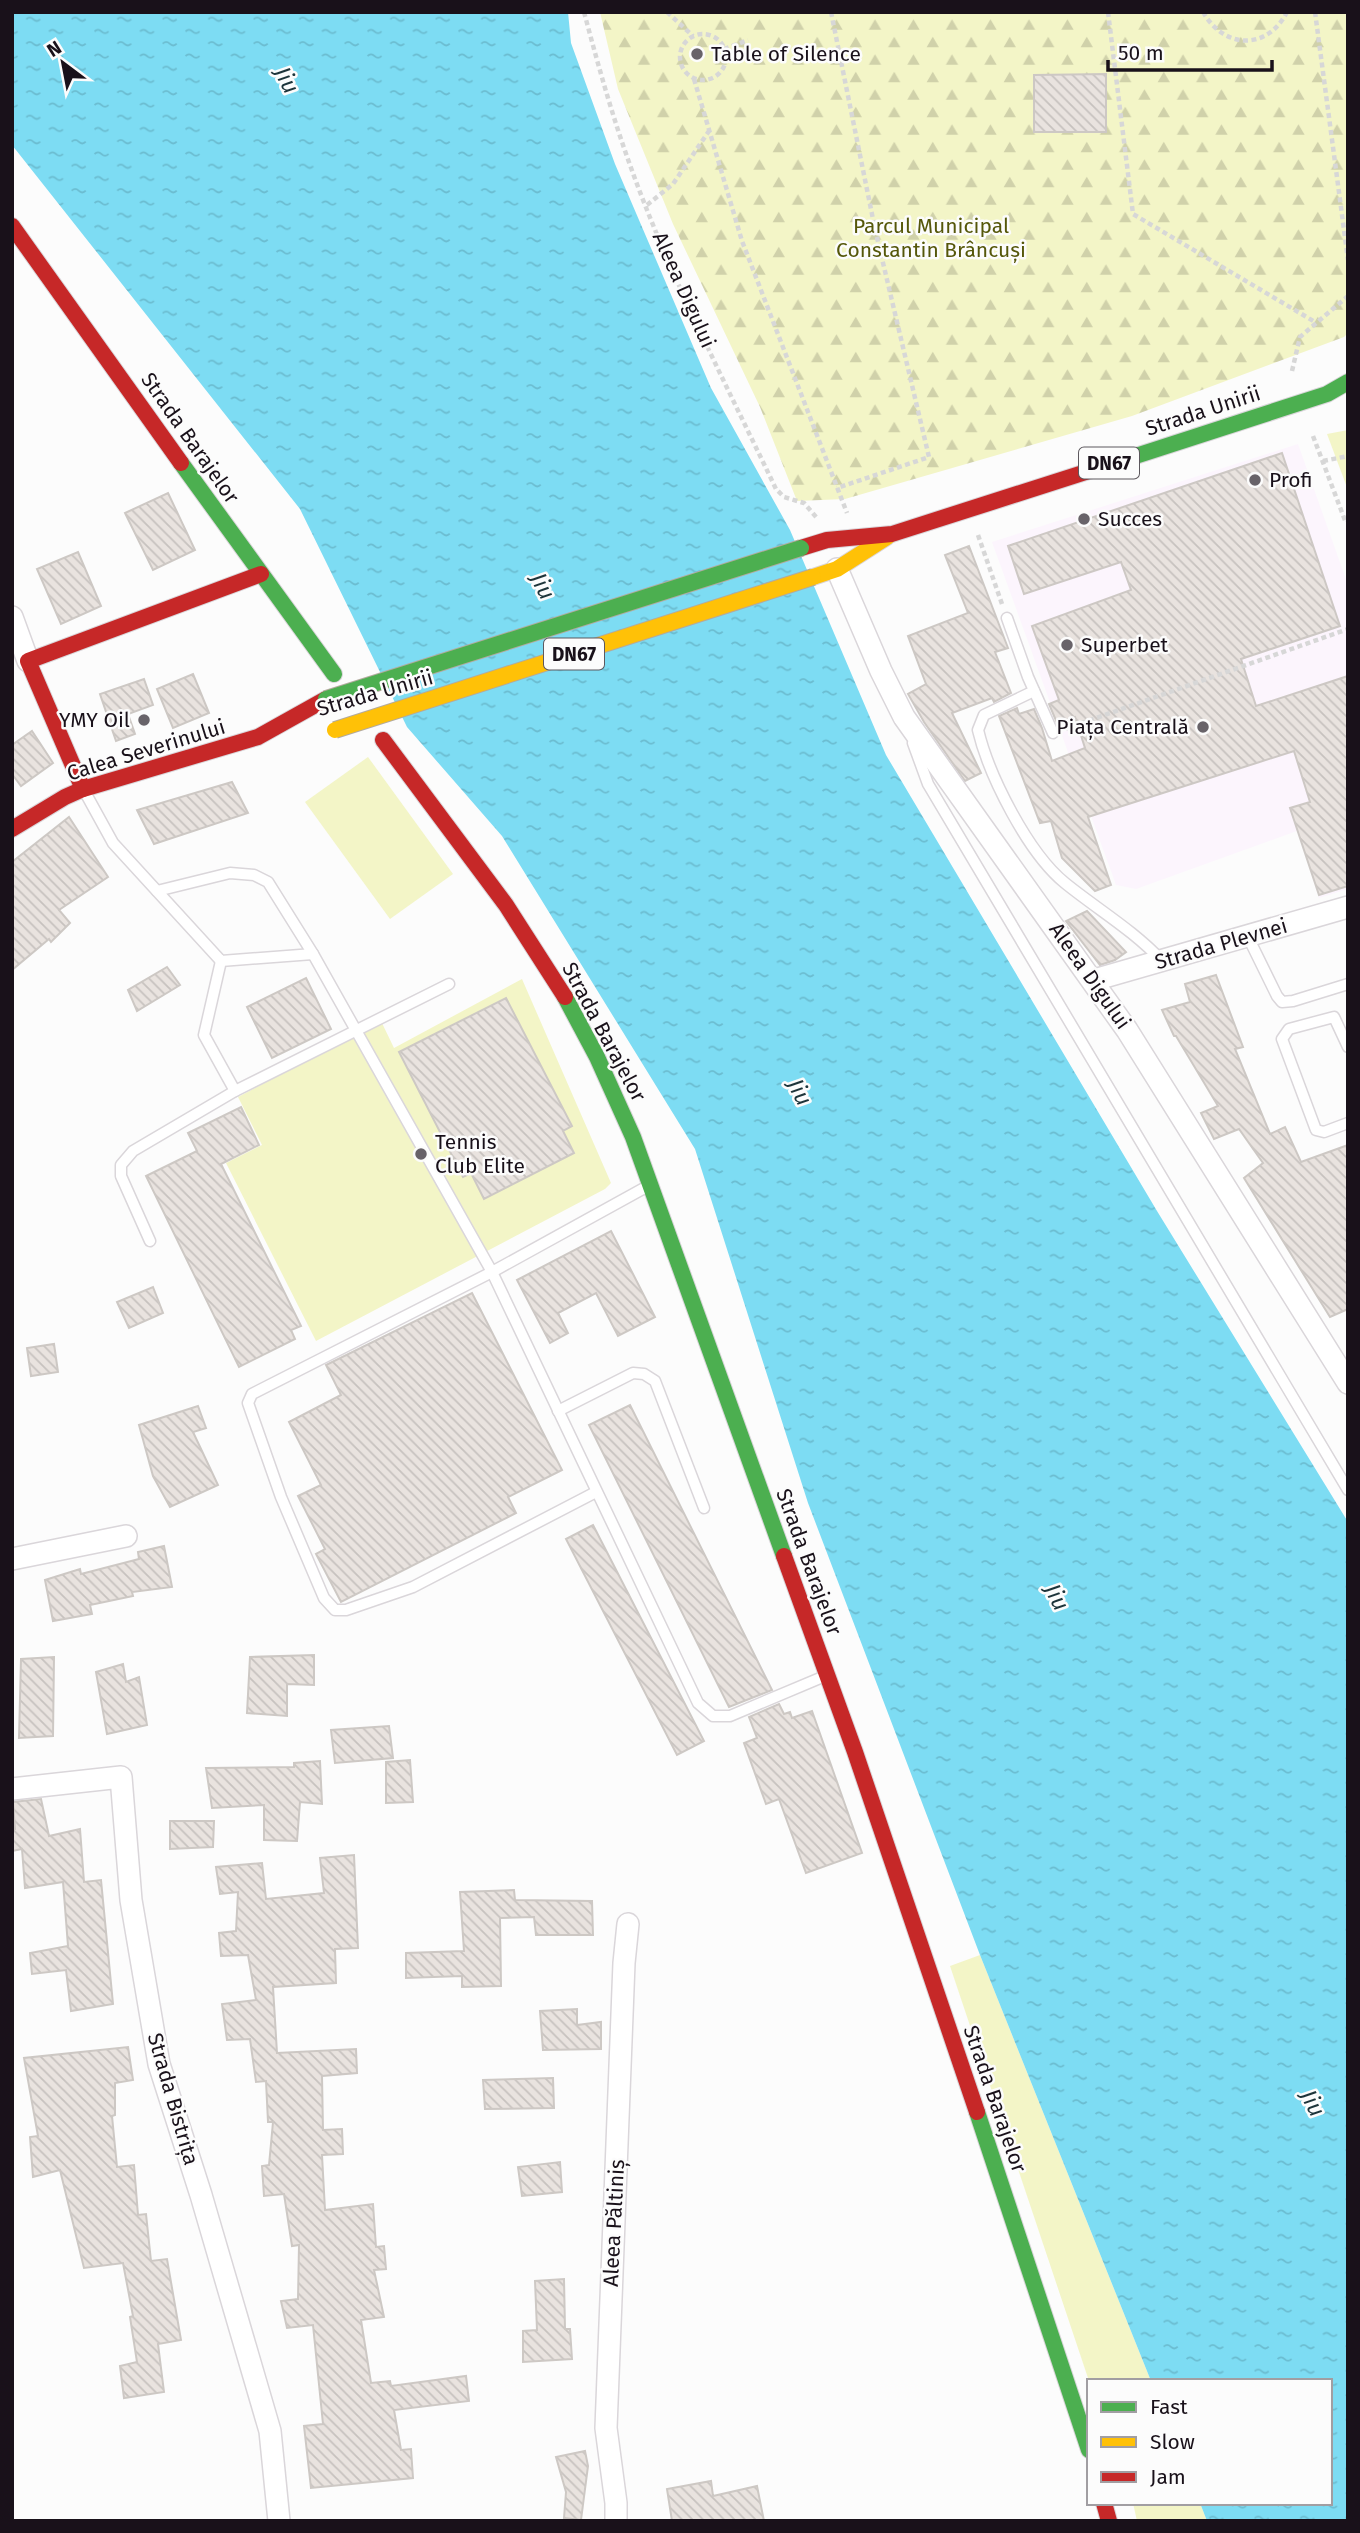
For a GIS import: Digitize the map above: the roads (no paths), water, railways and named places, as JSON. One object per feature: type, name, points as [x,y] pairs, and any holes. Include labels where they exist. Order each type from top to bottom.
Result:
[{"type":"main road","name":"Strada Barajelor","points":[[12,226],[334,674]]},
{"type":"main road","name":"Strada Unirii","points":[[258,737],[326,699],[827,540],[892,534],[1327,394],[1348,382]]},
{"type":"main road","name":"Strada Unirii","points":[[1327,394],[1348,393]]},
{"type":"main road","name":"Strada Unirii","points":[[328,731],[837,569],[892,534]]},
{"type":"main road","points":[[83,789],[27,661],[261,575]]},
{"type":"main road","name":"Strada Unirii","points":[[258,737],[296,734]]},
{"type":"main road","name":"Calea Severinului","points":[[12,829],[83,789],[258,737]]},
{"type":"main road","name":"Strada Barajelor","points":[[383,740],[510,911],[564,995],[615,1095],[651,1184],[827,1675],[1041,2300],[1087,2445]]},
{"type":"street","name":"Aleea Digului","points":[[837,569],[875,659],[904,717],[1094,980],[1348,1383]]},
{"type":"street","points":[[12,617],[27,661]]},
{"type":"street","name":"Strada Plevnei","points":[[1094,980],[1348,907]]},
{"type":"street","points":[[12,1559],[126,1536]]},
{"type":"street","name":"Strada Bistrița","points":[[12,1789],[121,1777],[131,1900],[159,2064],[201,2195],[270,2431],[278,2521]]},
{"type":"street","name":"Aleea Păltiniș","points":[[616,2521],[606,2428],[624,1963],[628,1924]]},
{"type":"street","points":[[1116,2505],[1126,2521]]},
{"type":"lane","points":[[1007,618],[1053,733]]},
{"type":"lane","points":[[1034,691],[984,715],[978,730],[996,778],[1034,850],[1063,881],[1147,945],[1162,961]]},
{"type":"lane","points":[[904,717],[928,784],[1348,1490]]},
{"type":"lane","points":[[83,789],[113,843],[221,961]]},
{"type":"lane","points":[[157,891],[230,873],[254,875],[268,882],[313,954],[492,1272],[698,1703],[713,1716],[730,1716],[827,1675]]},
{"type":"lane","points":[[1248,937],[1282,1002],[1348,984]]},
{"type":"lane","points":[[221,961],[313,954]]},
{"type":"lane","points":[[221,961],[204,1035],[235,1091]]},
{"type":"lane","points":[[150,1241],[121,1176],[121,1165],[133,1152],[235,1091],[449,984]]},
{"type":"lane","points":[[1348,1047],[1334,1017],[1289,1029],[1282,1039],[1316,1130],[1324,1132],[1348,1123]]},
{"type":"lane","points":[[596,1493],[413,1587],[346,1610],[335,1610],[324,1598],[281,1497],[248,1398],[492,1272],[651,1184]]},
{"type":"lane","points":[[558,1411],[633,1373],[644,1374],[654,1381],[704,1508]]},
{"type":"water","name":"Jiu","points":[[12,12],[568,12],[571,43],[615,164],[711,388],[790,530],[886,755],[1157,1211],[1348,1522],[1348,2521],[1207,2521],[1201,2505],[1332,2505],[1332,2379],[1150,2379],[980,1955],[808,1503],[695,1149],[502,836],[407,727],[300,509],[12,145]]},
{"type":"place","name":"Table of Silence","points":[[697,54]]},
{"type":"place","name":"Profi","points":[[1255,480]]},
{"type":"place","name":"Succes","points":[[1084,519]]},
{"type":"place","name":"Superbet","points":[[1067,645]]},
{"type":"place","name":"YMY Oil","points":[[144,720]]},
{"type":"place","name":"Piața Centrală","points":[[1203,727]]},
{"type":"place","name":"Tennis Club Elite","points":[[421,1154]]},
{"type":"park label","name":"Parcul Municipal Constantin Brâncuși","points":[[931,238]]}]
